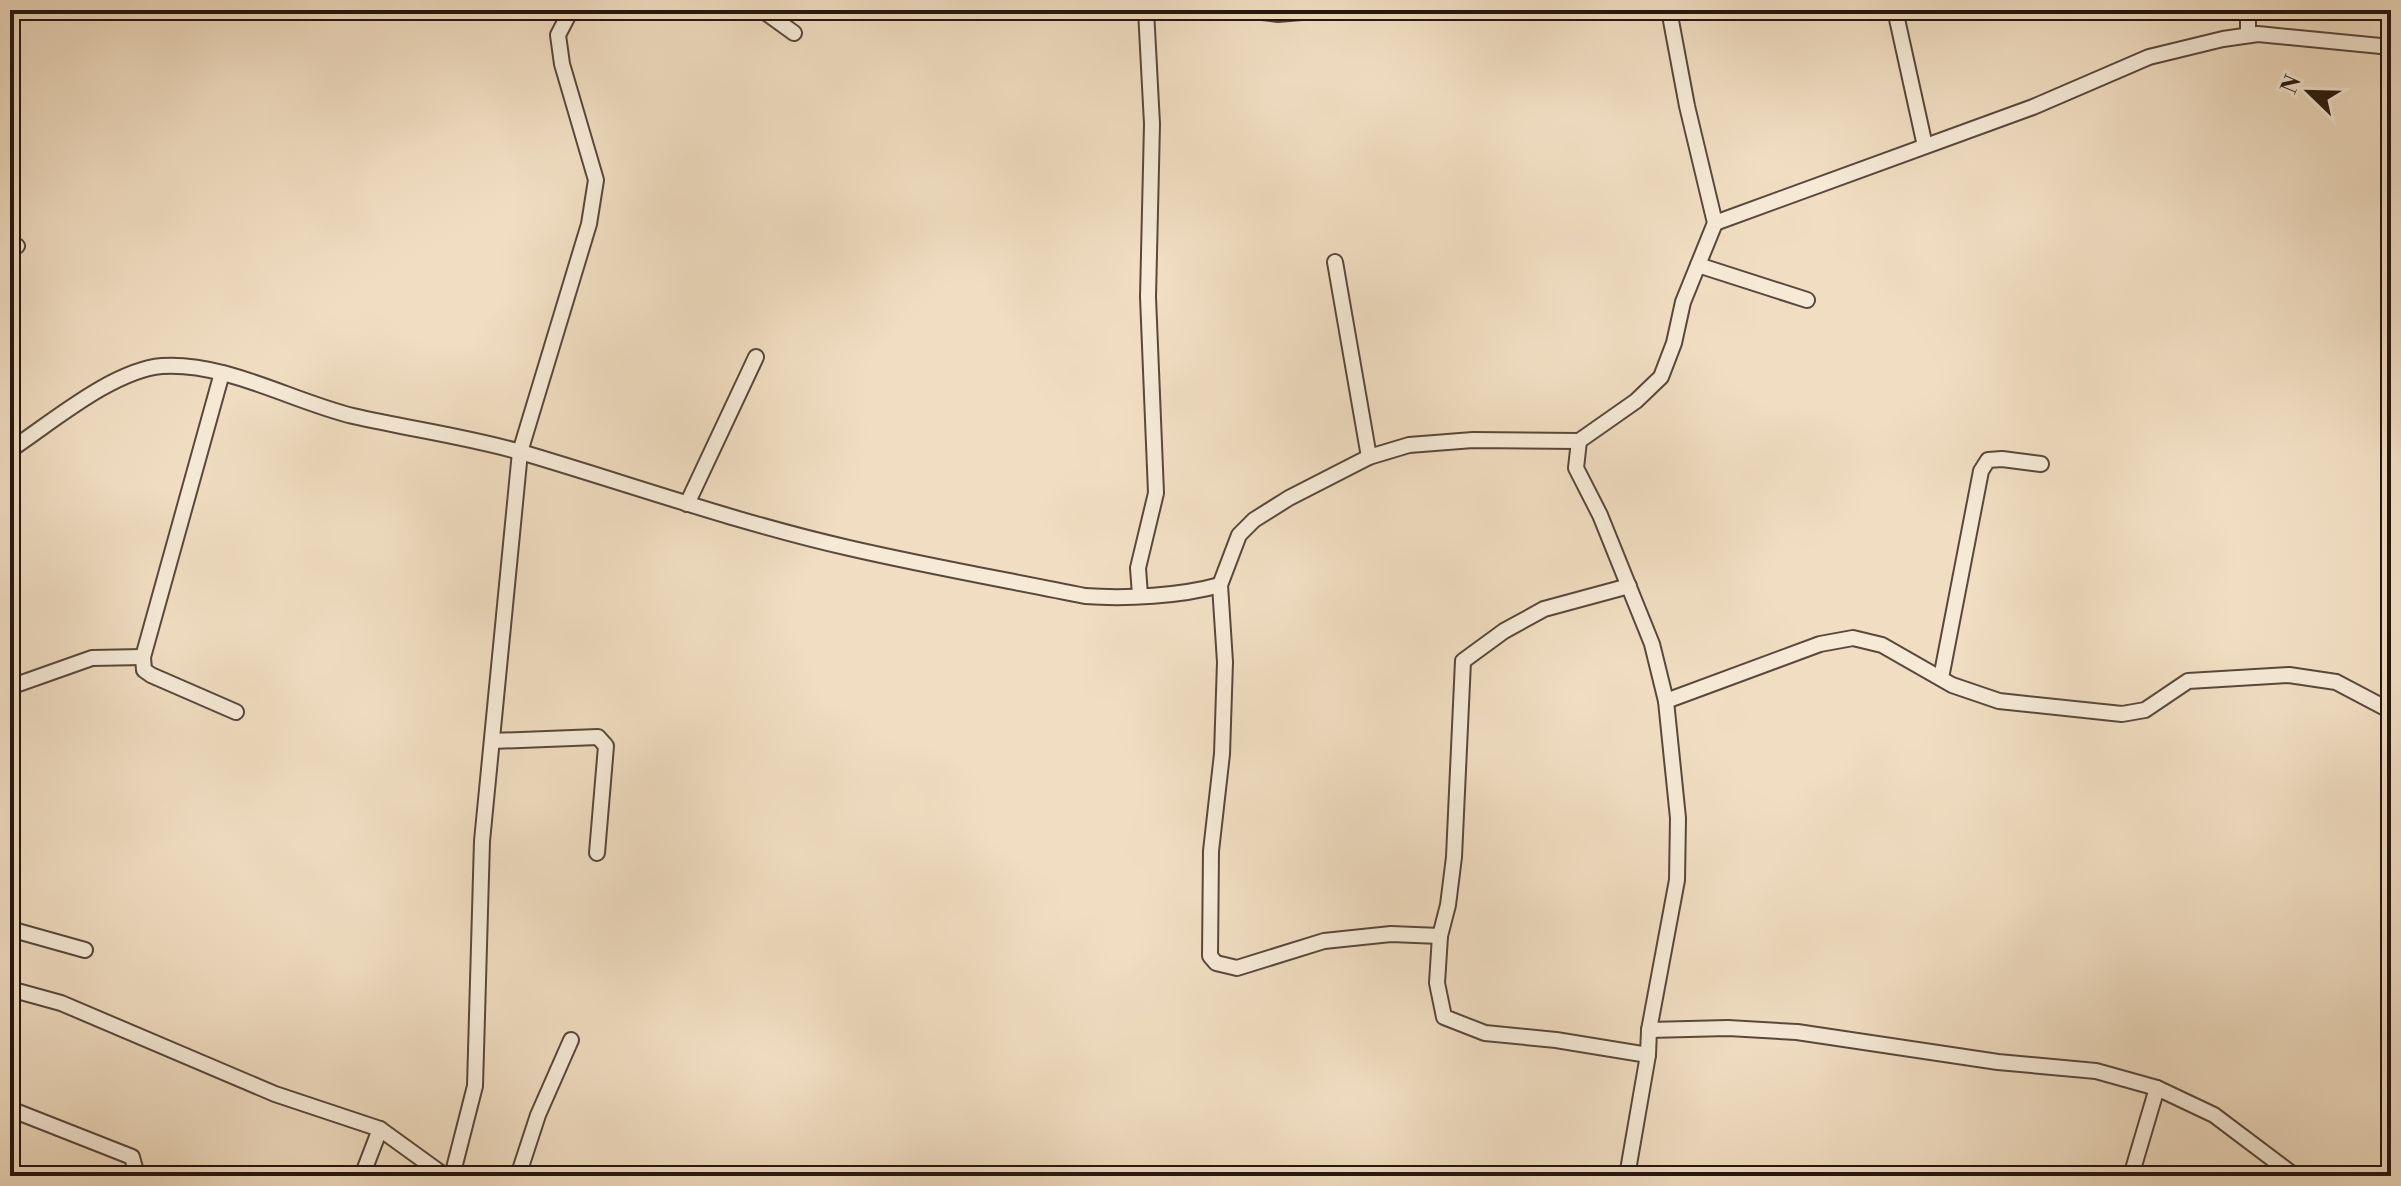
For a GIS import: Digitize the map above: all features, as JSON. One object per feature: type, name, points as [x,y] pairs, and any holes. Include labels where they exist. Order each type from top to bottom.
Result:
[{"type":"street","points":[[452,1176],[475,1086],[482,841],[520,452],[589,224],[596,180],[562,64],[558,35],[571,10]]},
{"type":"street","points":[[762,10],[794,33]]},
{"type":"street","points":[[1140,595],[1138,568],[1156,493],[1148,297],[1152,124],[1146,10]]},
{"type":"street","points":[[1246,10],[1278,14],[1325,10]]},
{"type":"street","points":[[1440,936],[1391,934],[1324,941],[1237,968],[1216,963],[1210,956],[1211,851],[1222,754],[1225,677],[1220,585],[1239,535],[1254,520],[1289,498],[1369,457],[1409,445],[1473,440],[1579,441],[1636,401],[1661,377],[1674,343],[1683,302],[1715,223],[1687,106],[1669,10]]},
{"type":"street","points":[[1895,10],[1925,146]]},
{"type":"street","points":[[2248,10],[2248,35]]},
{"type":"street","points":[[1715,223],[2033,107],[2149,57],[2258,34],[2391,47]]},
{"type":"street","points":[[1335,262],[1369,457]]},
{"type":"street","points":[[1698,265],[1807,300]]},
{"type":"street","points":[[687,504],[756,357]]},
{"type":"street","points":[[10,450],[99,390],[130,373],[160,366],[192,367],[222,373],[350,415],[520,452],[687,504],[847,548],[1085,596],[1203,590],[1220,585]]},
{"type":"street","points":[[222,373],[143,657],[144,670],[151,675],[236,712]]},
{"type":"street","points":[[1579,441],[1576,468],[1600,515],[1652,644],[1666,701],[1678,818],[1677,880],[1649,1030],[1648,1055],[1627,1176]]},
{"type":"street","points":[[1941,678],[1981,471],[1988,460],[2041,464]]},
{"type":"street","points":[[1629,586],[1544,609],[1504,631],[1463,661],[1454,857],[1448,905],[1440,936],[1437,983],[1444,1017],[1485,1033],[1556,1040],[1648,1055]]},
{"type":"street","points":[[1666,701],[1820,644],[1853,638],[1882,645],[1941,678],[1999,701],[2122,714],[2145,710],[2188,681],[2289,675],[2336,682],[2391,711]]},
{"type":"street","points":[[10,687],[92,658],[143,657]]},
{"type":"street","points":[[492,741],[598,737],[606,746],[597,853]]},
{"type":"street","points":[[10,929],[85,950]]},
{"type":"street","points":[[10,989],[61,1003],[275,1094],[380,1129],[445,1176]]},
{"type":"street","points":[[1649,1030],[1728,1028],[1797,1032],[1998,1062],[2096,1071],[2157,1088],[2214,1115],[2295,1176]]},
{"type":"street","points":[[518,1176],[538,1115],[571,1040]]},
{"type":"street","points":[[2131,1176],[2157,1088]]},
{"type":"street","points":[[10,1109],[132,1157],[135,1168],[133,1176]]},
{"type":"street","points":[[362,1176],[380,1129]]}]
